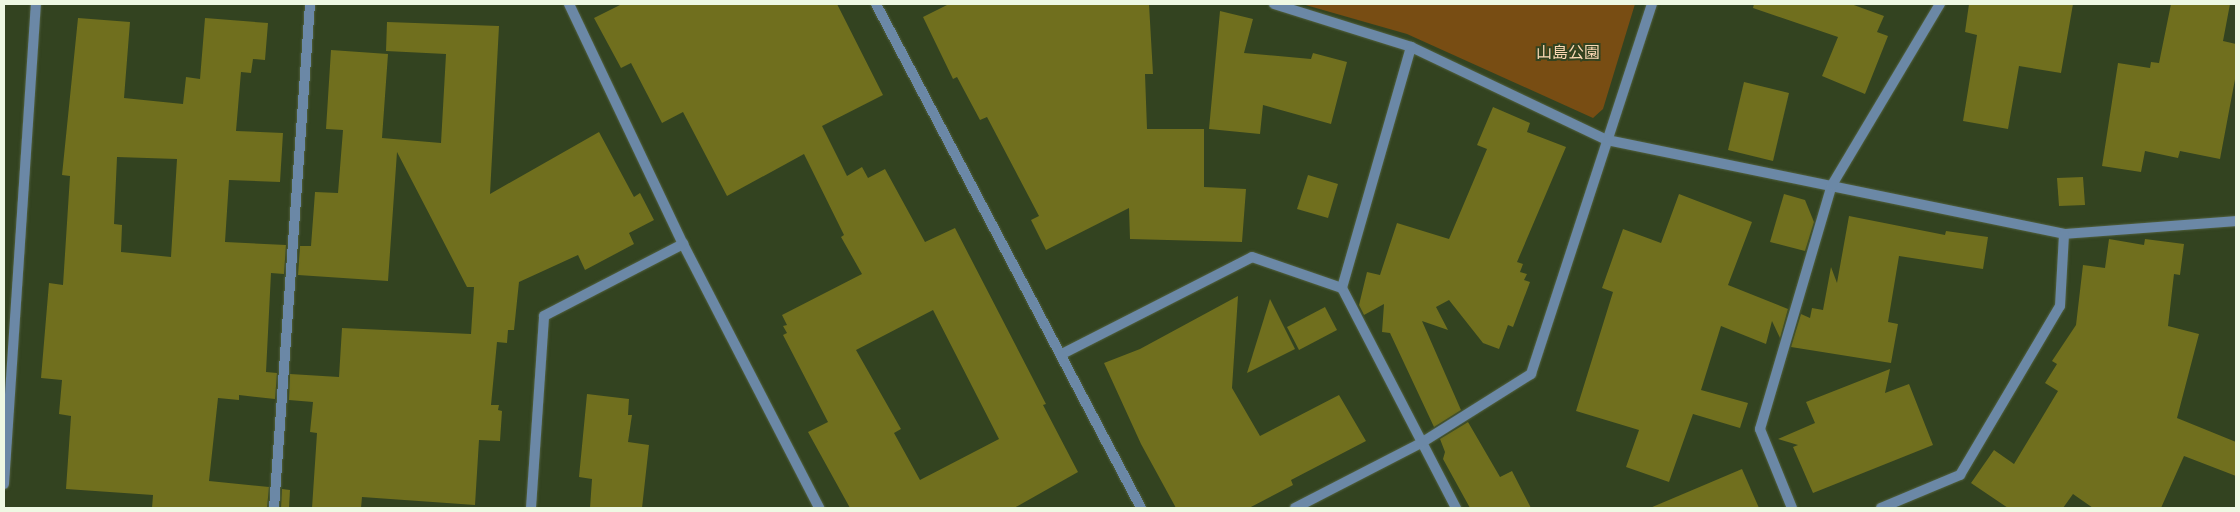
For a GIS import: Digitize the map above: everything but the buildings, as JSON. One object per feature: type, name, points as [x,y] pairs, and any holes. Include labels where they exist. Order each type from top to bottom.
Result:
[{"type":"street","points":[[4,484],[36,4]]},
{"type":"street","points":[[274,508],[310,4]]},
{"type":"street","points":[[569,4],[683,244],[819,508]]},
{"type":"street","points":[[876,4],[1062,354],[1140,508]]},
{"type":"street","points":[[1274,4],[1411,48],[1607,140],[2064,234],[2236,220]]},
{"type":"street","points":[[1295,508],[1421,443],[1532,374],[1652,4]]},
{"type":"street","points":[[1792,508],[1760,429],[1832,185],[1940,4]]},
{"type":"street","points":[[1411,48],[1342,288],[1456,508]]},
{"type":"street","points":[[1881,508],[1960,475],[2060,306],[2064,234]]},
{"type":"street","points":[[531,508],[544,316],[683,244]]},
{"type":"street","points":[[1062,354],[1252,257],[1342,288]]},
{"type":"green space","name":"山島公園","points":[[1302,4],[1635,4],[1603,109],[1593,118],[1407,34]]}]
